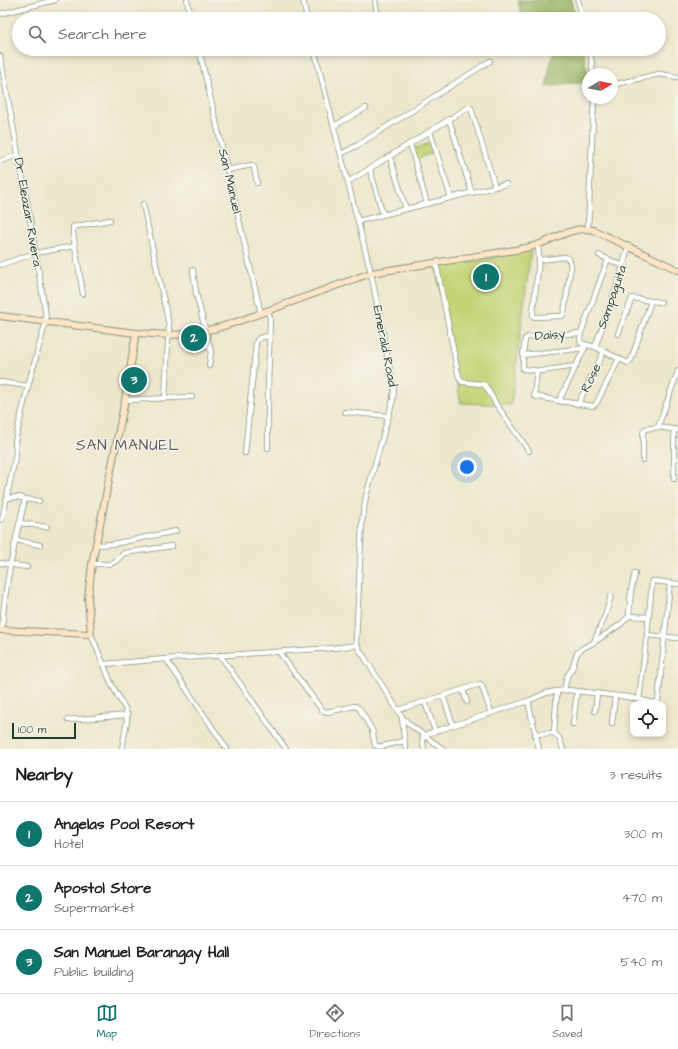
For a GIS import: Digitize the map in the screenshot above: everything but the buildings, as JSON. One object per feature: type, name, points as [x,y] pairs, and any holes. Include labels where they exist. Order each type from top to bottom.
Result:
[{"type":"street","points":[[0,14],[55,0]]},
{"type":"street","points":[[187,0],[190,12]]},
{"type":"street","points":[[303,0],[306,12]]},
{"type":"street","points":[[374,0],[377,12]]},
{"type":"street","points":[[578,0],[581,12]]},
{"type":"street","name":"Dr. Eleazar Rivera","points":[[0,56],[46,321]]},
{"type":"street","name":"San Manuel","points":[[200,56],[261,314]]},
{"type":"street","name":"Emerald Road","points":[[316,56],[371,273],[394,390],[389,416],[366,496],[363,512],[356,639],[357,645]]},
{"type":"street","points":[[591,56],[592,68]]},
{"type":"street","points":[[341,154],[358,145],[490,61]]},
{"type":"street","points":[[618,84],[660,74],[678,77]]},
{"type":"street","points":[[588,228],[594,104]]},
{"type":"street","points":[[348,182],[469,107],[471,108],[495,187]]},
{"type":"street","points":[[334,126],[366,108]]},
{"type":"street","points":[[449,119],[472,193]]},
{"type":"street","points":[[430,132],[451,198]]},
{"type":"street","points":[[410,144],[427,204]]},
{"type":"street","points":[[0,161],[18,155]]},
{"type":"street","points":[[390,156],[406,209]]},
{"type":"street","points":[[228,170],[252,165],[254,167],[257,183]]},
{"type":"street","points":[[370,169],[383,215]]},
{"type":"street","points":[[358,221],[506,184]]},
{"type":"street","points":[[143,204],[168,321],[169,335],[165,398]]},
{"type":"street","points":[[83,294],[74,246],[73,227],[110,220]]},
{"type":"street","points":[[0,316],[136,333],[169,335],[191,334],[226,326],[371,273],[516,250],[538,244],[570,232],[588,228],[678,270]]},
{"type":"street","points":[[538,244],[539,260],[533,316],[562,316],[564,313],[571,266],[570,261],[565,257],[539,260]]},
{"type":"street","points":[[0,266],[35,253],[74,246]]},
{"type":"street","name":"Sampaguita","points":[[595,347],[623,266],[628,247]]},
{"type":"street","points":[[599,255],[623,266]]},
{"type":"street","name":"Daisy","points":[[537,371],[523,369],[523,355],[526,338],[581,333],[608,260]]},
{"type":"street","points":[[436,263],[459,378],[462,382],[485,385],[496,404],[529,451]]},
{"type":"street","points":[[193,270],[196,293],[210,346],[211,355],[208,366]]},
{"type":"street","points":[[618,334],[631,299],[635,298],[661,302]]},
{"type":"street","points":[[523,355],[586,346],[595,347],[628,363],[631,360],[651,301]]},
{"type":"street","points":[[268,311],[270,318],[268,448]]},
{"type":"street","points":[[2,520],[16,453],[15,441],[46,321]]},
{"type":"street","points":[[122,749],[128,715],[112,685],[91,634],[88,598],[92,564],[136,333]]},
{"type":"street","points":[[581,333],[580,343],[586,346]]},
{"type":"street","points":[[191,334],[192,349],[195,350],[210,346]]},
{"type":"street","points":[[244,453],[256,343],[258,338],[269,336]]},
{"type":"street","points":[[559,401],[586,346]]},
{"type":"street","name":"Rose","points":[[578,404],[604,351]]},
{"type":"street","points":[[576,366],[537,371],[534,396],[593,406],[596,404],[619,359]]},
{"type":"street","points":[[658,427],[678,371]]},
{"type":"street","points":[[0,382],[28,386]]},
{"type":"street","points":[[124,400],[192,397]]},
{"type":"street","points":[[345,412],[389,416]]},
{"type":"street","points":[[643,460],[644,431],[648,428],[658,427],[676,430],[674,479]]},
{"type":"street","points":[[7,498],[18,497],[25,500],[39,501]]},
{"type":"street","points":[[25,500],[2,608],[1,630],[91,634]]},
{"type":"street","points":[[20,523],[47,528]]},
{"type":"street","points":[[96,545],[113,544],[176,531]]},
{"type":"street","points":[[16,540],[40,545]]},
{"type":"street","points":[[92,564],[110,564],[124,554],[172,546]]},
{"type":"street","points":[[0,564],[27,567]]},
{"type":"street","points":[[564,690],[567,676],[572,669],[576,656],[583,648],[621,624],[629,616],[631,591],[635,572]]},
{"type":"street","points":[[639,699],[652,581],[678,584]]},
{"type":"street","points":[[424,735],[491,714],[546,693],[564,690],[656,702],[658,700],[670,583]]},
{"type":"street","points":[[593,643],[606,613],[611,596]]},
{"type":"street","points":[[629,616],[648,617]]},
{"type":"street","points":[[647,635],[678,638]]},
{"type":"street","points":[[104,664],[334,648],[357,645],[402,717],[442,749]]},
{"type":"street","points":[[279,652],[324,712],[355,706],[358,708],[372,730],[375,745],[379,747],[404,741]]},
{"type":"street","points":[[220,655],[286,749]]},
{"type":"street","points":[[166,659],[226,749]]},
{"type":"street","points":[[398,710],[481,684],[491,714]]},
{"type":"street","points":[[463,690],[467,702]]},
{"type":"street","points":[[554,733],[557,691]]},
{"type":"street","points":[[573,724],[577,691]]},
{"type":"street","points":[[595,711],[597,694]]},
{"type":"street","points":[[443,696],[453,725]]},
{"type":"street","points":[[612,724],[615,696]]},
{"type":"street","points":[[528,701],[539,749]]},
{"type":"street","points":[[425,702],[435,731]]},
{"type":"street","points":[[68,720],[128,715]]},
{"type":"street","points":[[402,717],[406,749]]},
{"type":"street","points":[[535,734],[554,733],[559,738],[563,749]]},
{"type":"street","points":[[424,735],[422,740],[424,749]]},
{"type":"green space","points":[[518,0],[571,0],[574,12],[521,12]]},
{"type":"green space","points":[[553,56],[584,56],[586,68],[582,68],[582,83],[546,87]]},
{"type":"green space","points":[[430,143],[433,153],[416,159],[413,149]]},
{"type":"green space","points":[[531,250],[511,405],[461,403],[436,267],[483,260]]},
{"type":"place","name":"Angelas Pool Resort","points":[[486,277]]},
{"type":"place","name":"Apostol Store","points":[[194,338]]},
{"type":"place","name":"San Manuel Barangay Hall","points":[[134,380]]},
{"type":"district","name":"SAN MANUEL","points":[[128,445]]}]
